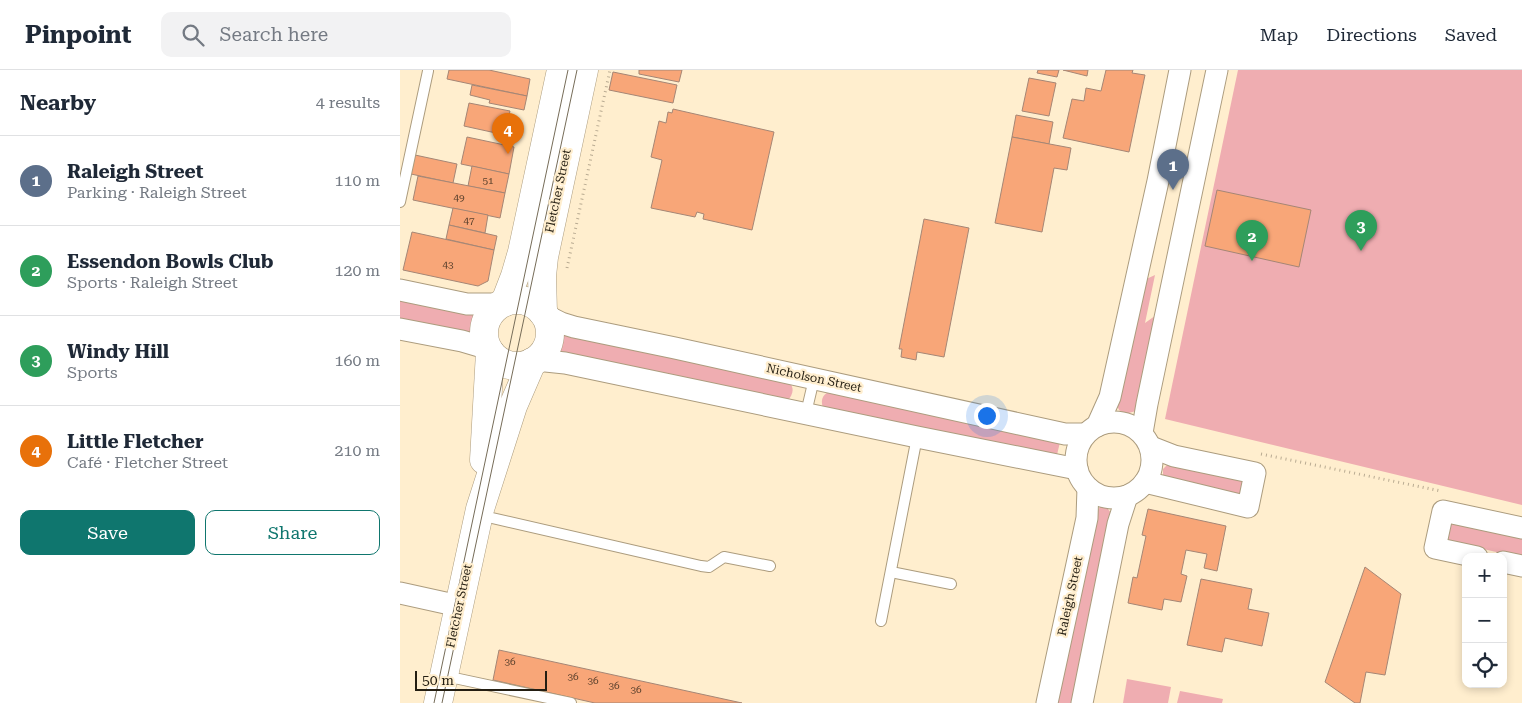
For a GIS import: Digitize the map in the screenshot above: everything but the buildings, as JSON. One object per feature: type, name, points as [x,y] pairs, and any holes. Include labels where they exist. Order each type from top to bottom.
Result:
[{"type":"street","name":"Fletcher Street","points":[[503,303],[516,276],[524,244],[561,70]]},
{"type":"street","name":"Fletcher Street","points":[[544,314],[542,276],[544,257],[584,70]]},
{"type":"street","points":[[1180,70],[1158,181],[1110,398],[1091,430],[1079,445],[1076,457],[1078,469],[1088,488],[1097,494],[1107,497],[1127,496],[1145,482],[1151,471],[1153,459],[1146,440],[1147,404],[1217,70]]},
{"type":"street","points":[[400,290],[467,304],[503,303],[515,300],[534,304],[544,314],[549,324],[550,339],[546,349],[534,361],[522,366],[510,365],[499,360],[490,350],[485,334],[486,324],[493,311],[503,303]]},
{"type":"street","name":"Nicholson Street","points":[[544,314],[574,327],[1065,434],[1091,430]]},
{"type":"street","points":[[400,329],[462,341],[490,350]]},
{"type":"street","name":"Fletcher Street","points":[[479,512],[490,350]]},
{"type":"street","name":"Fletcher Street","points":[[438,703],[479,512],[513,406],[534,361]]},
{"type":"street","points":[[534,361],[566,363],[1078,469]]},
{"type":"street","points":[[1091,430],[1108,422],[1121,422],[1132,426],[1146,440],[1174,456],[1255,473],[1248,507],[1145,482]]},
{"type":"street","name":"Raleigh Street","points":[[1048,703],[1087,518],[1088,488]]},
{"type":"street","points":[[1082,703],[1118,524],[1127,496]]},
{"type":"street","points":[[1462,554],[1435,548],[1443,511],[1522,528]]},
{"type":"street","points":[[1507,563],[1522,566]]},
{"type":"street","points":[[400,593],[459,606]]},
{"type":"lane","points":[[400,202],[428,71]]},
{"type":"lane","points":[[806,413],[814,379]]},
{"type":"lane","points":[[881,621],[917,437]]},
{"type":"lane","points":[[479,512],[701,566],[709,567],[724,557],[770,566]]},
{"type":"lane","points":[[891,572],[951,584]]},
{"type":"lane","points":[[444,675],[571,703]]},
{"type":"path","points":[[566,271],[610,70]]},
{"type":"path","points":[[1270,456],[1434,490]]},
{"type":"shaded area","points":[[1238,70],[1522,70],[1522,505],[1165,419]]},
{"type":"shaded area","points":[[1155,275],[1145,323],[1159,313],[1136,411],[1125,414],[1119,410],[1116,403],[1142,281]]},
{"type":"shaded area","points":[[400,298],[475,314],[478,322],[477,329],[470,334],[400,321]]},
{"type":"shaded area","points":[[561,333],[789,382],[792,387],[791,396],[787,401],[558,353],[556,342],[557,337]]},
{"type":"shaded area","points":[[832,390],[1061,438],[1056,459],[823,408],[823,397]]},
{"type":"shaded area","points":[[1168,464],[1240,477],[1245,482],[1240,496],[1163,476],[1163,469]]},
{"type":"shaded area","points":[[1100,507],[1107,508],[1113,515],[1075,703],[1054,703],[1094,515]]},
{"type":"shaded area","points":[[1453,524],[1522,537],[1522,558],[1449,541],[1446,537],[1449,526]]},
{"type":"shaded area","points":[[1127,679],[1171,687],[1168,703],[1123,703]]},
{"type":"shaded area","points":[[1180,691],[1223,699],[1222,703],[1177,703]]},
{"type":"tram line","points":[[434,703],[568,70]]},
{"type":"tram line","points":[[442,703],[577,70]]},
{"type":"place","name":"Little Fletcher","points":[[508,154]]},
{"type":"place","name":"Raleigh Street","points":[[1173,190]]},
{"type":"place","name":"Windy Hill","points":[[1361,251]]},
{"type":"place","name":"Essendon Bowls Club","points":[[1252,261]]}]
